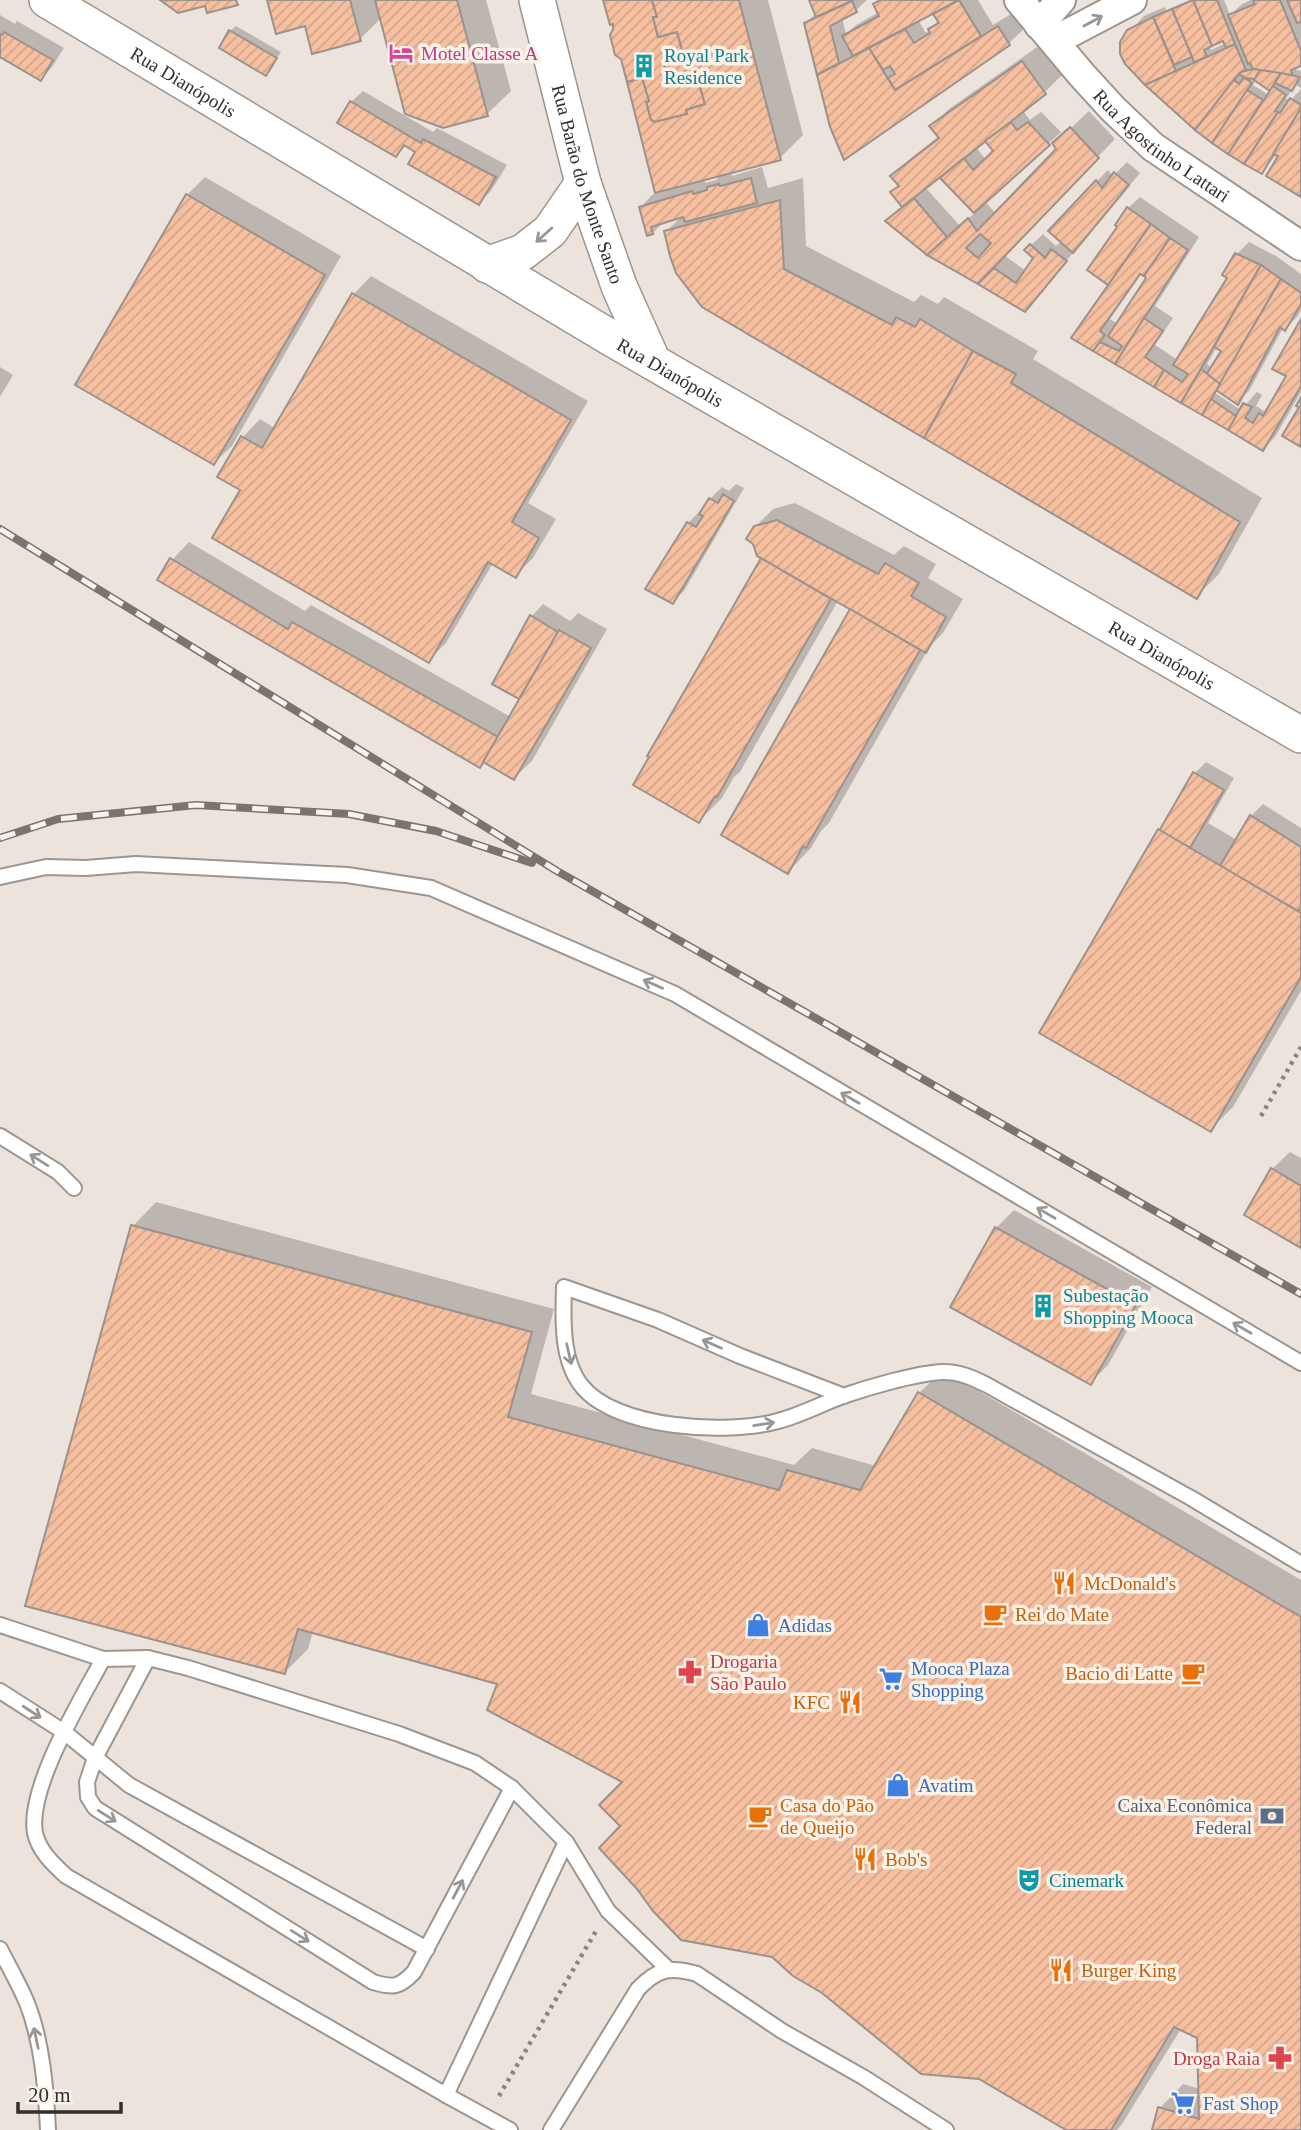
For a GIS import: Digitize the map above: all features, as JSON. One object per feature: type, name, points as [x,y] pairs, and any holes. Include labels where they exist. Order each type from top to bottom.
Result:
[{"type":"street","name":"Rua Barão do Monte Santo","points":[[537,0],[583,183],[619,286],[653,362]]},
{"type":"street","name":"Rua Agostinho Lattari","points":[[1018,0],[1113,109],[1153,147],[1301,246]]},
{"type":"street","points":[[1046,33],[1061,0]]},
{"type":"street","points":[[1046,33],[1132,0]]},
{"type":"street","name":"Rua Dianópolis","points":[[51,1],[487,265],[1301,735]]},
{"type":"street","points":[[487,265],[523,252],[550,231],[583,183]]},
{"type":"lane","points":[[0,877],[47,867],[86,868],[136,864],[347,875],[431,888],[675,994],[1301,1363]]},
{"type":"lane","points":[[0,1136],[58,1172],[74,1188]]},
{"type":"lane","points":[[844,1396],[740,1356],[657,1320],[564,1287],[563,1318],[573,1372],[581,1386],[599,1403],[616,1411],[650,1420],[725,1428],[778,1422],[844,1396],[903,1379],[942,1372],[965,1375],[1191,1498],[1301,1564]]},
{"type":"lane","points":[[0,1625],[103,1659],[148,1658],[188,1668],[399,1734],[475,1763],[512,1788],[566,1842],[608,1911],[668,1969]]},
{"type":"lane","points":[[148,1658],[95,1758],[87,1782],[88,1797],[95,1808],[373,1982],[390,1987],[403,1983],[414,1972],[512,1788]]},
{"type":"lane","points":[[103,1659],[64,1732],[37,1795],[34,1816],[40,1847],[66,1876],[510,2130]]},
{"type":"lane","points":[[0,1691],[64,1732],[129,1785],[427,1949]]},
{"type":"lane","points":[[446,2095],[566,1842]]},
{"type":"lane","points":[[0,1950],[27,2004],[36,2034],[48,2130]]},
{"type":"lane","points":[[551,2130],[638,1989],[647,1979],[668,1969],[681,1969],[697,1974],[782,2031],[863,2077],[946,2130]]},
{"type":"path","points":[[1261,1116],[1301,1047]]},
{"type":"path","points":[[487,2118],[608,1911]]},
{"type":"building","points":[[160,0],[236,0],[238,5],[207,13],[205,6],[178,13]]},
{"type":"building","points":[[267,0],[350,0],[361,41],[312,54],[305,26],[276,34]]},
{"type":"building","points":[[375,0],[457,0],[488,116],[443,128],[405,114]]},
{"type":"building","name":"Royal Park Residence","points":[[603,0],[652,0],[657,17],[653,17],[658,37],[677,32],[683,53],[663,59],[668,79],[690,73],[693,81],[698,80],[705,104],[686,110],[687,114],[655,122],[651,120],[642,78],[627,82],[621,59],[615,55],[610,35],[613,24],[610,25]]},
{"type":"building","points":[[652,0],[739,0],[781,160],[655,193],[627,82],[642,78],[651,120],[655,122],[687,114],[686,110],[705,104],[698,80],[693,81],[690,73],[668,79],[663,59],[683,53],[677,32],[658,37],[653,17],[657,17]]},
{"type":"building","points":[[809,0],[854,0],[816,17]]},
{"type":"building","points":[[880,0],[959,0],[853,56],[842,36],[879,16],[873,4]]},
{"type":"building","points":[[959,0],[981,36],[895,90],[888,78],[895,74],[890,66],[883,70],[869,48],[905,29],[914,43],[930,33],[928,29],[939,23],[933,14]]},
{"type":"building","points":[[1193,0],[1217,0],[1235,44],[1226,48],[1223,41],[1212,46]]},
{"type":"building","points":[[1193,0],[1212,46],[1204,50],[1207,57],[1194,62],[1172,9]]},
{"type":"building","points":[[1253,0],[1280,0],[1301,51],[1301,66],[1291,70],[1293,76],[1253,69],[1250,63],[1248,64],[1228,15],[1255,4]]},
{"type":"building","points":[[1287,0],[1301,0],[1301,22],[1297,23]]},
{"type":"building","points":[[852,1],[857,12],[830,26],[839,63],[817,75],[804,23]]},
{"type":"building","points":[[1172,9],[1192,57],[1174,65],[1153,17]]},
{"type":"building","points":[[1153,17],[1176,71],[1145,85],[1125,64],[1120,54],[1120,42],[1127,30]]},
{"type":"building","points":[[998,26],[1010,45],[844,160],[830,127],[817,75],[869,48],[895,90]]},
{"type":"building","points":[[229,30],[277,58],[266,76],[219,48]]},
{"type":"building","points":[[4,32],[53,60],[41,81],[0,57],[0,34]]},
{"type":"building","points":[[1235,44],[1246,70],[1239,74],[1195,130],[1145,85]]},
{"type":"building","points":[[1022,61],[1046,94],[902,207],[890,192],[899,186],[890,176],[939,138],[929,126]]},
{"type":"building","points":[[1253,69],[1260,70],[1255,79],[1245,78],[1252,83],[1212,143],[1195,130],[1234,80],[1239,84],[1244,77],[1239,74]]},
{"type":"building","points":[[1260,70],[1281,73],[1270,91],[1254,80]]},
{"type":"building","points":[[1281,73],[1300,77],[1292,91],[1275,83]]},
{"type":"building","points":[[1273,86],[1286,95],[1244,164],[1228,154]]},
{"type":"building","points":[[1247,90],[1263,100],[1228,154],[1212,143]]},
{"type":"building","points":[[1290,98],[1301,105],[1301,108],[1262,174],[1244,164]]},
{"type":"building","points":[[350,101],[421,143],[423,139],[496,177],[479,205],[408,164],[415,152],[404,145],[396,157],[337,123]]},
{"type":"building","points":[[1301,108],[1301,197],[1266,176],[1278,156],[1273,154]]},
{"type":"building","points":[[1011,122],[1017,130],[1028,122],[1050,145],[974,213],[940,178],[964,158],[973,170],[993,151],[985,141]]},
{"type":"building","points":[[1070,127],[1099,158],[978,284],[927,255],[968,218],[977,231],[1056,149],[1052,143]],"holes":[[[980,234],[991,243],[978,258],[966,248]]]},
{"type":"building","points":[[1114,172],[1129,185],[1073,253],[1048,231],[1096,180],[1102,188]]},
{"type":"building","points":[[751,178],[757,203],[685,222],[683,217],[651,227],[653,234],[647,236],[639,207],[692,191],[693,194],[707,190],[707,187]]},
{"type":"building","points":[[186,194],[325,275],[214,465],[75,385]]},
{"type":"building","points":[[914,198],[947,237],[927,255],[885,221]]},
{"type":"building","points":[[780,200],[784,269],[892,325],[896,317],[915,327],[920,319],[973,351],[924,438],[702,307],[676,273],[664,231]]},
{"type":"building","points":[[1127,207],[1151,224],[1108,285],[1087,270],[1117,227],[1115,225]]},
{"type":"building","points":[[1151,224],[1170,238],[1144,276],[1140,274],[1100,331],[1105,335],[1093,351],[1071,338]]},
{"type":"building","points":[[1170,238],[1188,250],[1115,364],[1093,351],[1100,342],[1119,351],[1122,346],[1108,336]]},
{"type":"building","points":[[1030,244],[1045,258],[1051,249],[1067,261],[1025,312],[978,284],[994,268],[1016,283],[1033,258],[1024,250]]},
{"type":"building","points":[[1235,253],[1261,265],[1181,403],[1154,387],[1164,370],[1182,382],[1188,374],[1173,365],[1227,278],[1222,275]]},
{"type":"building","points":[[1261,265],[1281,279],[1220,384],[1206,375],[1221,351],[1214,347]]},
{"type":"building","points":[[1281,279],[1301,293],[1301,304],[1285,331],[1280,327],[1238,405],[1216,390]]},
{"type":"building","points":[[352,293],[571,420],[512,522],[539,538],[516,578],[488,562],[429,663],[212,538],[240,490],[217,477],[241,436],[262,448]]},
{"type":"building","points":[[1144,318],[1163,331],[1145,357],[1164,370],[1154,387],[1115,364]]},
{"type":"building","points":[[1301,319],[1301,386],[1263,451],[1228,430],[1243,403],[1252,407],[1245,418],[1253,423],[1259,413],[1263,416],[1286,376],[1272,369]]},
{"type":"building","points":[[973,351],[1016,374],[1011,383],[1240,522],[1197,599],[924,438]]},
{"type":"building","points":[[1201,369],[1220,384],[1202,415],[1181,403]]},
{"type":"building","points":[[1301,397],[1301,447],[1282,436],[1299,407],[1296,406]]},
{"type":"building","points":[[1211,399],[1236,416],[1228,430],[1202,415]]},
{"type":"building","points":[[723,494],[734,501],[673,604],[645,589],[687,522],[696,527],[703,516],[699,514],[709,498],[718,503]]},
{"type":"building","points":[[777,520],[878,574],[885,563],[919,583],[911,596],[946,617],[926,653],[757,556],[753,544],[746,539],[754,526]]},
{"type":"building","points":[[170,558],[288,629],[292,622],[498,737],[480,768],[157,580]]},
{"type":"building","points":[[761,558],[831,599],[717,797],[715,796],[699,823],[633,785]]},
{"type":"building","points":[[850,609],[920,650],[806,848],[803,846],[788,874],[721,835]]},
{"type":"building","points":[[530,615],[558,632],[519,699],[492,684]]},
{"type":"building","points":[[559,630],[591,648],[514,780],[483,762]]},
{"type":"building","points":[[1193,772],[1224,790],[1190,848],[1159,831]]},
{"type":"building","points":[[1250,815],[1301,847],[1301,907],[1298,911],[1220,866]]},
{"type":"building","points":[[1158,829],[1301,913],[1301,977],[1211,1132],[1039,1033]]},
{"type":"building","points":[[1271,1168],[1301,1186],[1301,1248],[1244,1215]]},
{"type":"building","name":"Mooca Plaza Shopping","points":[[131,1225],[532,1332],[508,1417],[779,1490],[787,1470],[860,1490],[918,1392],[1301,1617],[1301,2130],[1152,2130],[1158,2107],[1199,2119],[1197,2038],[1174,2027],[1111,2130],[1066,2130],[979,2079],[921,2074],[822,1993],[793,1976],[772,1957],[681,1940],[599,1848],[620,1826],[599,1805],[622,1782],[487,1710],[497,1684],[298,1629],[285,1674],[25,1606]]},
{"type":"building","name":"Subestação Shopping Mooca","points":[[995,1227],[1136,1305],[1091,1385],[950,1307]]},
{"type":"railway","points":[[0,529],[557,871],[1301,1294]]},
{"type":"railway","points":[[0,838],[58,819],[196,805],[349,814],[436,831],[532,863]]},
{"type":"place","name":"Motel Classe A","points":[[401,53]]},
{"type":"place","name":"Royal Park Residence","points":[[644,66]]},
{"type":"place","name":"Subestação Shopping Mooca","points":[[1043,1306]]},
{"type":"place","name":"McDonald's","points":[[1064,1583]]},
{"type":"place","name":"Rei do Mate","points":[[995,1614]]},
{"type":"place","name":"Adidas","points":[[758,1625]]},
{"type":"place","name":"Drogaria São Paulo","points":[[690,1672]]},
{"type":"place","name":"Bacio di Latte","points":[[1193,1673]]},
{"type":"place","name":"Mooca Plaza Shopping","points":[[891,1679]]},
{"type":"place","name":"KFC","points":[[850,1702]]},
{"type":"place","name":"Avatim","points":[[898,1785]]},
{"type":"place","name":"Casa do Pão de Queijo","points":[[760,1816]]},
{"type":"place","name":"Caixa Econômica Federal","points":[[1272,1816]]},
{"type":"place","name":"Bob's","points":[[865,1859]]},
{"type":"place","name":"Cinemark","points":[[1029,1880]]},
{"type":"place","name":"Burger King","points":[[1061,1970]]},
{"type":"place","name":"Droga Raia","points":[[1280,2058]]},
{"type":"place","name":"Fast Shop","points":[[1183,2103]]}]
